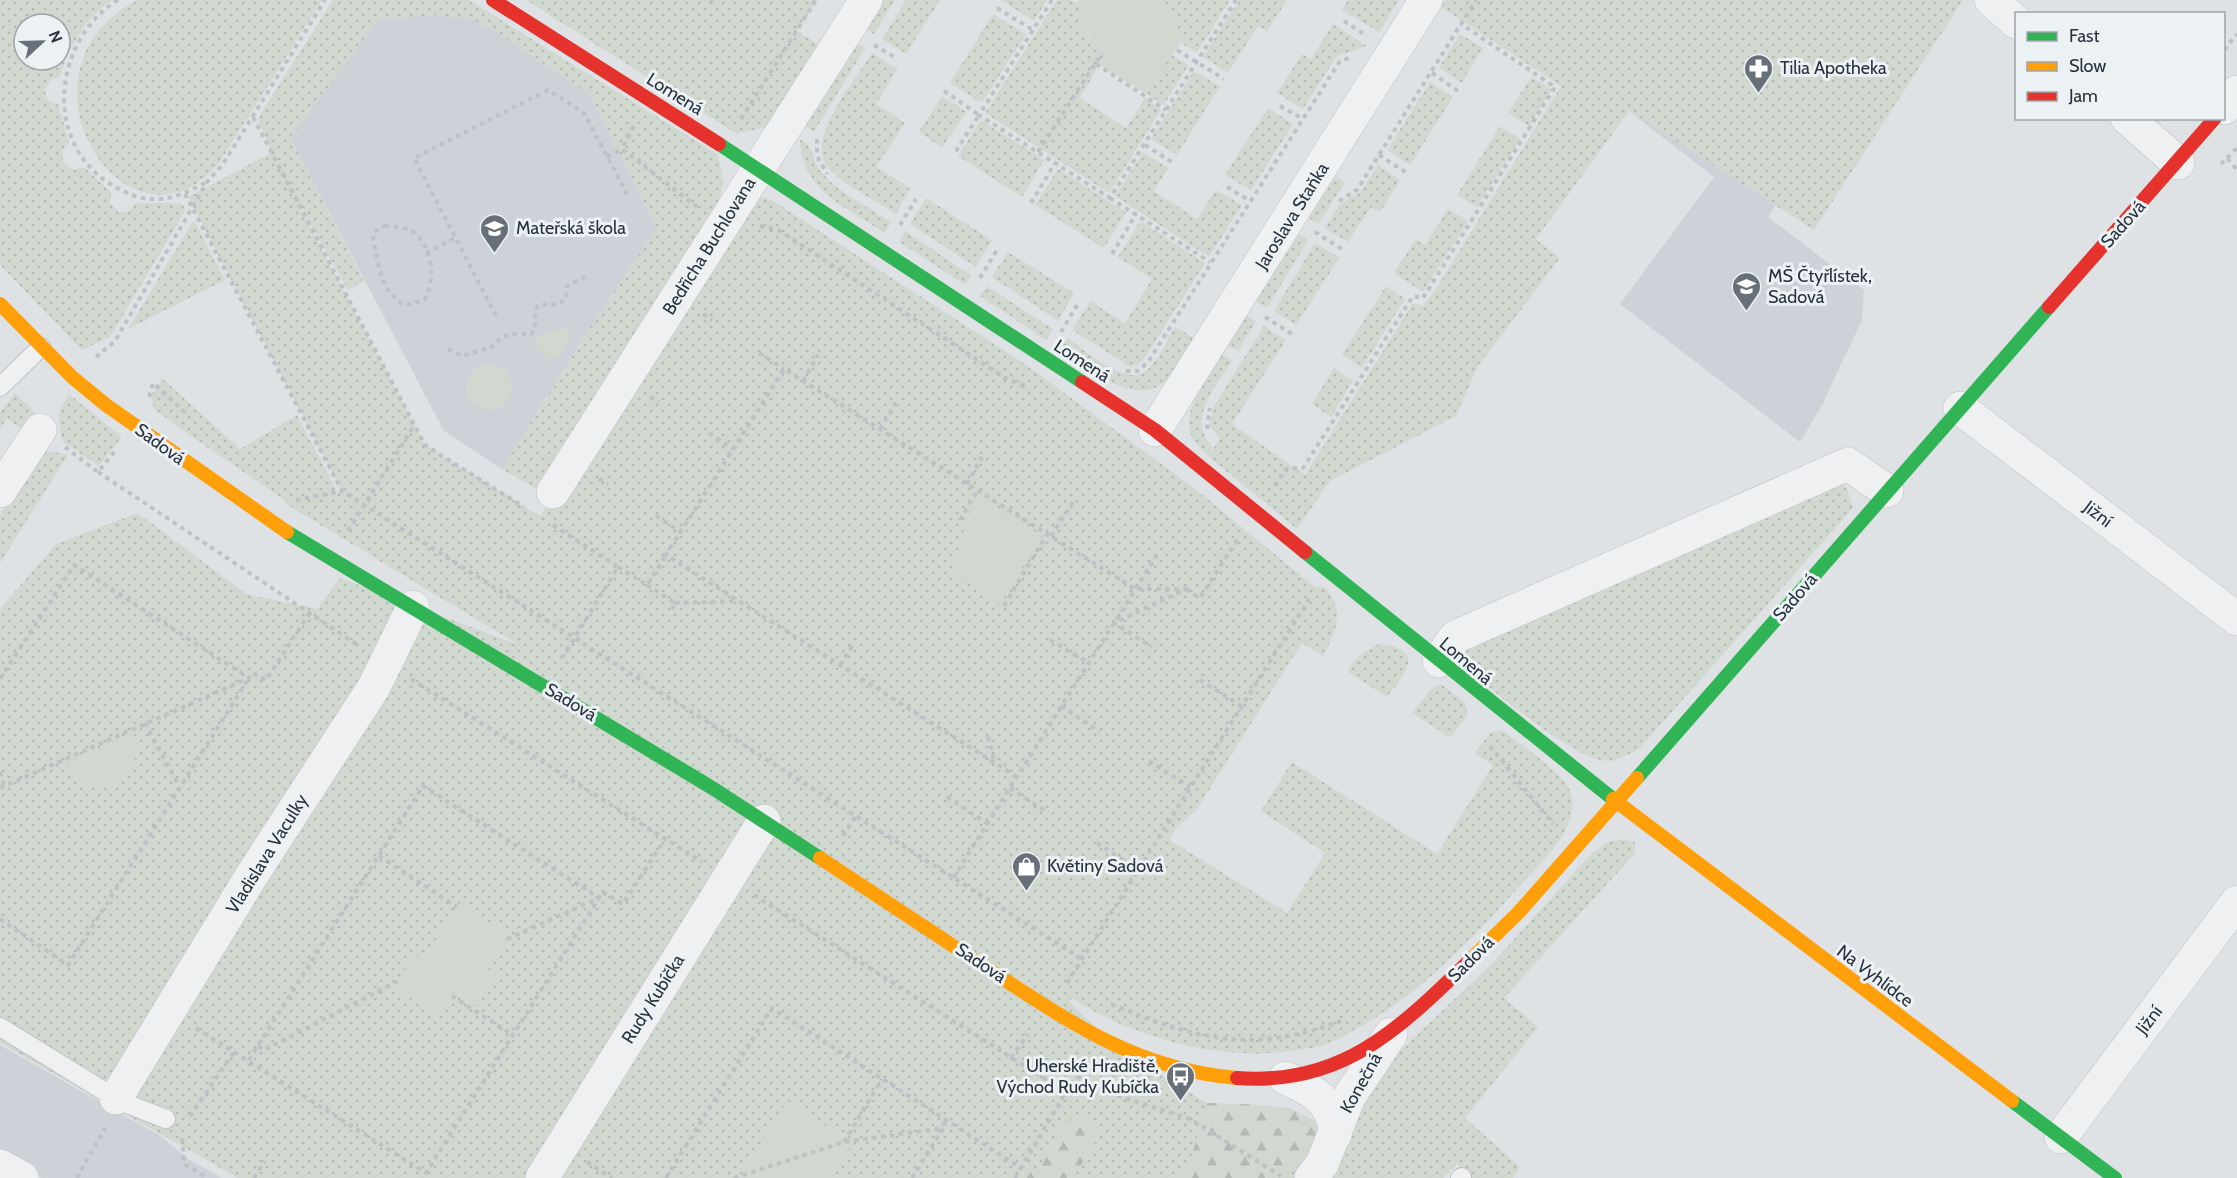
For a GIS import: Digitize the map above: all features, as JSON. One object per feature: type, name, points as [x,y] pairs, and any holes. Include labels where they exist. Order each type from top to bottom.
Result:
[{"type":"street","name":"Lomená","points":[[493,0],[759,169],[1155,430],[1439,661],[1616,801]]},
{"type":"street","name":"Bedřicha Buchlovana","points":[[546,504],[737,228],[759,169],[866,0]]},
{"type":"street","name":"Jaroslava Staňka","points":[[1155,430],[1426,0]]},
{"type":"street","points":[[1991,0],[2015,21]]},
{"type":"street","points":[[2225,106],[2237,92]]},
{"type":"street","points":[[2129,120],[2178,163]]},
{"type":"street","name":"Sadová","points":[[0,304],[72,377],[136,427],[269,521],[764,820],[1048,1008],[1118,1048],[1168,1067],[1205,1075],[1285,1078],[1307,1074],[1336,1063],[1391,1034],[1421,1008],[1519,912],[2213,120]]},
{"type":"street","name":"Jižní","points":[[1960,408],[2237,619]]},
{"type":"street","points":[[0,491],[53,443]]},
{"type":"street","points":[[1439,661],[1455,637],[1848,464],[1887,491]]},
{"type":"street","name":"Vladislava Vaculky","points":[[118,1100],[168,1011],[374,687],[413,607]]},
{"type":"street","name":"Na Vyhlídce","points":[[1616,801],[2115,1178]]},
{"type":"street","name":"Rudy Kubíčka","points":[[542,1178],[764,820]]},
{"type":"street","name":"Jižní","points":[[2061,1137],[2237,902]]},
{"type":"street","name":"Konečná","points":[[1311,1178],[1322,1164],[1349,1097],[1391,1034]]},
{"type":"street","name":"Konečná","points":[[1285,1078],[1316,1092],[1324,1100],[1333,1118],[1335,1135]]},
{"type":"street","points":[[0,1166],[22,1178]]},
{"type":"lane","points":[[0,387],[41,346]]},
{"type":"lane","points":[[0,1027],[118,1100],[174,1124]]},
{"type":"path","points":[[118,0],[89,26],[72,53],[63,90],[68,125],[85,160],[112,185],[139,197],[157,200],[185,194],[207,182]]},
{"type":"path","points":[[72,377],[115,341],[207,182],[223,164],[325,0]]},
{"type":"path","points":[[732,113],[741,119],[816,0]]},
{"type":"path","points":[[954,153],[1052,0]]},
{"type":"path","points":[[1110,198],[1236,0]]},
{"type":"path","points":[[1336,202],[1358,190],[1476,0]]},
{"type":"path","points":[[997,8],[1033,30]]},
{"type":"path","points":[[1344,21],[1370,37]]},
{"type":"path","points":[[1274,488],[1286,469],[1304,468],[1413,297],[1423,298],[1555,87],[1461,24]]},
{"type":"path","points":[[2225,48],[2237,34]]},
{"type":"path","points":[[866,54],[878,35]]},
{"type":"path","points":[[1177,50],[1224,79]]},
{"type":"path","points":[[1038,152],[1102,53]]},
{"type":"path","points":[[1117,365],[1126,371],[1143,367],[1340,61],[1357,55]]},
{"type":"path","points":[[1096,64],[1166,110]]},
{"type":"path","points":[[1432,73],[1458,91]]},
{"type":"path","points":[[496,316],[414,158],[548,90],[584,113],[629,198]]},
{"type":"path","points":[[944,91],[1210,262]]},
{"type":"path","points":[[607,157],[622,149],[649,99]]},
{"type":"path","points":[[1280,106],[1303,119]]},
{"type":"path","points":[[253,116],[425,445],[546,504],[618,567],[675,603],[738,601]]},
{"type":"path","points":[[819,132],[816,140],[817,156],[828,175]]},
{"type":"path","points":[[1145,144],[1172,162]]},
{"type":"path","points":[[2227,158],[2237,148]]},
{"type":"path","points":[[622,149],[737,228],[767,226],[777,229],[1005,378],[1034,391]]},
{"type":"path","points":[[1379,155],[1407,173]]},
{"type":"path","points":[[1031,202],[1055,163]]},
{"type":"path","points":[[1227,187],[1250,201]]},
{"type":"path","points":[[185,194],[342,491],[1082,959]]},
{"type":"path","points":[[1112,254],[1136,214]]},
{"type":"path","points":[[892,217],[910,229]]},
{"type":"path","points":[[385,226],[406,229],[413,232],[426,253],[432,265],[428,293],[424,300],[405,305],[390,294],[384,282],[379,270],[374,232],[385,226]]},
{"type":"path","points":[[1311,243],[1322,226]]},
{"type":"path","points":[[426,253],[456,237]]},
{"type":"path","points":[[973,270],[991,282]]},
{"type":"path","points":[[448,349],[463,356],[494,346],[499,338],[510,334],[531,334],[535,330],[535,312],[538,305],[560,304],[566,297],[567,286],[586,276]]},
{"type":"path","points":[[1259,325],[1270,307]]},
{"type":"path","points":[[1054,323],[1072,335]]},
{"type":"path","points":[[759,353],[1136,589],[1185,589],[1200,598],[1245,527]]},
{"type":"path","points":[[803,381],[818,355]]},
{"type":"path","points":[[647,585],[784,369]]},
{"type":"path","points":[[150,402],[149,392],[153,383],[188,414]]},
{"type":"path","points":[[1210,437],[1205,426],[1212,402]]},
{"type":"path","points":[[880,429],[896,403]]},
{"type":"path","points":[[331,558],[411,430],[416,426]]},
{"type":"path","points":[[709,433],[733,449]]},
{"type":"path","points":[[967,484],[982,457]]},
{"type":"path","points":[[98,472],[309,614],[1066,1092]]},
{"type":"path","points":[[598,478],[608,484]]},
{"type":"path","points":[[1265,482],[1280,493]]},
{"type":"path","points":[[960,520],[978,490]]},
{"type":"path","points":[[1004,606],[1073,502]]},
{"type":"path","points":[[656,516],[681,532]]},
{"type":"path","points":[[666,555],[1017,777]]},
{"type":"path","points":[[953,878],[1157,555]]},
{"type":"path","points":[[0,679],[74,565],[249,678]]},
{"type":"path","points":[[545,686],[618,567]]},
{"type":"path","points":[[1114,623],[1185,589]]},
{"type":"path","points":[[1011,1058],[1082,959],[1190,787],[1244,707],[1312,594]]},
{"type":"path","points":[[1309,600],[1318,608]]},
{"type":"path","points":[[672,609],[675,603]]},
{"type":"path","points":[[0,919],[68,965],[249,678],[253,673],[266,680],[309,614]]},
{"type":"path","points":[[1114,623],[1152,647]]},
{"type":"path","points":[[1050,640],[1089,663]]},
{"type":"path","points":[[840,665],[853,645]]},
{"type":"path","points":[[0,772],[2,787],[249,678]]},
{"type":"path","points":[[1200,680],[1244,707]]},
{"type":"path","points":[[1061,706],[1099,731]]},
{"type":"path","points":[[145,723],[179,786]]},
{"type":"path","points":[[988,737],[996,764]]},
{"type":"path","points":[[1485,740],[1563,835],[1576,846]]},
{"type":"path","points":[[1149,761],[1190,787]]},
{"type":"path","points":[[248,1061],[423,786],[599,898]]},
{"type":"path","points":[[1010,788],[1048,813]]},
{"type":"path","points":[[947,797],[987,824]]},
{"type":"path","points":[[168,1011],[426,1173],[602,892],[623,904],[665,839]]},
{"type":"path","points":[[1097,843],[1138,870]]},
{"type":"path","points":[[379,856],[457,907]]},
{"type":"path","points":[[507,939],[599,898]]},
{"type":"path","points":[[258,1046],[264,1050],[398,981]]},
{"type":"path","points":[[1067,982],[1078,988]]},
{"type":"path","points":[[452,996],[513,1035]]},
{"type":"path","points":[[1109,1003],[1170,1029],[1224,1039],[1264,1041],[1308,1034],[1347,1019]]},
{"type":"path","points":[[666,1178],[772,1008],[1021,1168]]},
{"type":"path","points":[[208,1178],[184,1164],[174,1124],[234,1052]]},
{"type":"path","points":[[1015,1178],[1066,1092],[1078,1077],[1106,1092],[1190,1119],[1284,1178]]},
{"type":"path","points":[[844,1143],[882,1079]]},
{"type":"path","points":[[77,1178],[118,1100]]},
{"type":"path","points":[[734,1178],[844,1143],[937,1129],[948,1121]]},
{"type":"path","points":[[912,1178],[948,1121]]},
{"type":"path","points":[[255,1178],[265,1161]]},
{"type":"shaded area","points":[[1906,0],[1768,217],[1864,290],[1862,320],[1821,407],[1800,442],[1620,304],[1714,177],[1630,112],[1594,89]]},
{"type":"shaded area","name":"Mateřská škola","points":[[436,15],[469,18],[495,31],[589,94],[657,228],[584,337],[502,469],[444,431],[290,138],[378,20]]},
{"type":"shaded area","points":[[0,1045],[159,1135],[190,1160],[222,1178],[42,1178],[0,1155]]},
{"type":"green space","points":[[0,0],[112,0],[102,7],[86,25],[72,46],[72,12],[12,12],[12,72],[62,72],[60,77],[51,79],[45,90],[47,99],[59,105],[69,143],[63,149],[63,162],[74,170],[84,167],[111,192],[110,203],[119,212],[130,211],[136,203],[179,204],[183,205],[185,211],[110,337],[82,350],[0,265]]},
{"type":"green space","points":[[137,0],[322,0],[219,163],[184,190],[149,194],[117,178],[92,149],[79,112],[79,71],[97,32]]},
{"type":"green space","points":[[333,0],[469,0],[717,154],[722,174],[722,190],[708,224],[536,489],[502,469],[584,337],[657,228],[589,94],[495,31],[469,18],[436,15],[378,20],[290,138],[364,281],[348,290],[289,187],[425,445],[540,516],[744,192],[773,201],[1025,364],[1194,488],[1315,587],[1324,587],[1331,595],[1337,612],[1337,621],[1323,656],[1302,643],[1195,812],[1176,828],[1170,840],[1287,913],[1325,853],[1261,811],[1292,762],[1437,854],[1493,765],[1475,753],[1491,732],[1502,730],[1543,761],[1562,779],[1572,797],[1572,811],[1562,837],[1554,849],[1474,936],[1429,978],[1381,1015],[1327,1044],[1268,1053],[1209,1050],[1150,1035],[1122,1025],[1072,998],[1069,1002],[1118,1048],[1207,1103],[1290,1108],[1316,1122],[1307,1178],[238,1178],[0,1043],[0,609],[56,544],[138,513],[246,594],[317,609],[340,578],[519,645],[284,503],[287,502],[154,409],[151,396],[162,378],[240,449],[297,415],[337,491],[317,496],[342,491],[188,197],[271,153],[258,118]]},
{"type":"green space","points":[[526,0],[817,0],[797,31],[819,45],[767,127],[737,134]]},
{"type":"green space","points":[[882,0],[895,0],[874,34],[864,28]]},
{"type":"green space","points":[[906,0],[940,0],[906,54],[882,39]]},
{"type":"green space","points":[[1001,0],[1047,0],[1034,21]]},
{"type":"green space","points":[[1057,0],[1071,0],[1082,7],[1086,33],[1091,37],[1088,43],[1105,55],[1080,98],[1126,128],[1145,98],[1161,110],[1109,193],[985,113]]},
{"type":"green space","points":[[1079,0],[1155,0],[1172,17],[1181,43],[1145,93],[1100,65],[1105,55],[1088,43],[1091,37],[1078,25],[1078,13],[1082,7],[1077,3]]},
{"type":"green space","points":[[1155,0],[1230,0],[1197,53],[1181,43],[1172,17]]},
{"type":"green space","points":[[1239,0],[1287,0],[1267,31],[1258,26],[1228,73],[1203,57]]},
{"type":"green space","points":[[1348,0],[1399,0],[1379,32],[1342,10]]},
{"type":"green space","points":[[1445,0],[1963,0],[1814,230],[1629,111],[1536,239],[1560,258],[1478,366],[1456,416],[1330,481],[1297,529],[1208,456],[1220,439],[1209,426],[1214,406],[1264,326],[1286,340],[1232,424],[1305,475],[1413,303],[1423,306],[1436,289],[1561,86],[1441,7]]},
{"type":"green space","points":[[993,14],[1026,34],[982,103],[950,83]]},
{"type":"green space","points":[[1333,24],[1367,46],[1337,56],[1303,109],[1277,93],[1302,54],[1311,59]]},
{"type":"green space","points":[[1460,34],[1483,48],[1462,83],[1439,68]]},
{"type":"green space","points":[[855,43],[865,48],[814,132],[804,125]]},
{"type":"green space","points":[[872,53],[897,69],[876,104],[905,123],[876,167],[910,188],[896,214],[838,177],[825,163],[822,151],[823,137],[829,122],[846,91]]},
{"type":"green space","points":[[1171,55],[1189,65],[1164,105],[1145,93]]},
{"type":"green space","points":[[1194,71],[1220,86],[1177,155],[1151,139]]},
{"type":"green space","points":[[1531,77],[1552,89],[1529,126],[1508,113]]},
{"type":"green space","points":[[1430,82],[1453,97],[1410,165],[1387,150]]},
{"type":"green space","points":[[942,96],[967,112],[942,147],[919,132]]},
{"type":"green space","points":[[1268,108],[1293,124],[1251,190],[1225,175]]},
{"type":"green space","points":[[981,120],[1044,160],[1022,197],[958,156]]},
{"type":"green space","points":[[1500,126],[1520,139],[1477,207],[1457,195]]},
{"type":"green space","points":[[800,139],[810,147],[818,168],[829,180],[891,222],[885,233],[828,196],[817,185],[808,172]]},
{"type":"green space","points":[[1143,152],[1168,168],[1154,191],[1197,219],[1216,190],[1242,205],[1209,257],[1115,196]]},
{"type":"green space","points":[[1378,165],[1400,180],[1380,212],[1371,207],[1348,242],[1325,228],[1340,204],[1361,191]]},
{"type":"green space","points":[[1058,169],[1126,212],[1104,248],[1035,205]]},
{"type":"green space","points":[[1336,176],[1345,182],[1318,224],[1309,218]]},
{"type":"green space","points":[[926,198],[992,240],[976,267],[910,224]]},
{"type":"green space","points":[[1448,209],[1468,221],[1423,292],[1394,273],[1416,239],[1425,245]]},
{"type":"green space","points":[[194,220],[225,280],[128,329]]},
{"type":"green space","points":[[1140,221],[1205,263],[1144,359],[1138,365],[1131,367],[1072,330],[1090,301],[1125,323],[1152,279],[1118,257]]},
{"type":"green space","points":[[905,231],[971,275],[965,285],[899,242]]},
{"type":"green space","points":[[1299,234],[1308,240],[1267,308],[1256,301]]},
{"type":"green space","points":[[1315,243],[1339,258],[1296,325],[1274,311]]},
{"type":"green space","points":[[1008,252],[1074,293],[1058,321],[992,277]]},
{"type":"green space","points":[[987,286],[1053,329],[1046,340],[980,296]]},
{"type":"green space","points":[[1386,286],[1405,299],[1362,368],[1342,355]]},
{"type":"green space","points":[[1246,315],[1256,321],[1238,351],[1227,345]]},
{"type":"green space","points":[[563,327],[569,330],[567,346],[558,357],[548,360],[535,346],[537,336]]},
{"type":"green space","points":[[1175,327],[1196,339],[1169,378],[1156,387],[1142,390],[1113,383],[1060,348],[1067,338],[1117,371],[1138,375],[1146,371],[1154,362]]},
{"type":"green space","points":[[1222,354],[1232,361],[1211,392],[1203,414],[1202,425],[1205,436],[1213,447],[1207,455],[1192,437],[1189,426],[1190,415],[1198,393]]},
{"type":"green space","points":[[489,364],[505,371],[512,387],[505,403],[489,410],[473,403],[466,387],[473,371]]},
{"type":"green space","points":[[1334,368],[1353,381],[1331,417],[1312,404]]},
{"type":"green space","points":[[15,393],[31,408],[38,420],[28,434],[7,418],[0,429],[0,412]]},
{"type":"green space","points":[[69,394],[122,437],[99,466],[63,442],[59,417]]},
{"type":"green space","points":[[41,449],[68,455],[0,563],[0,514]]},
{"type":"green space","points":[[1842,482],[1847,489],[1853,508],[1639,749],[1609,761],[1594,758],[1576,750],[1534,722],[1462,666],[1466,647]]},
{"type":"green space","points":[[979,496],[1042,536],[1000,604],[959,577],[953,569],[964,535],[963,522]]},
{"type":"green space","points":[[1379,644],[1403,651],[1408,657],[1405,671],[1387,697],[1348,672],[1361,655]]},
{"type":"green space","points":[[1441,684],[1466,703],[1467,716],[1452,736],[1448,736],[1412,713],[1433,687]]},
{"type":"green space","points":[[134,733],[136,752],[133,767],[124,778],[113,785],[101,787],[88,784],[76,776],[67,762]]},
{"type":"green space","points":[[1623,839],[1635,842],[1635,853],[1504,998],[1538,1027],[1465,1118],[1520,1167],[1513,1178],[1469,1178],[1457,1164],[1443,1178],[1330,1178],[1351,1139],[1368,1091],[1385,1065],[1491,965],[1590,855],[1608,842]]},
{"type":"green space","points":[[459,903],[509,935],[488,969],[497,975],[477,1006],[454,992],[438,1017],[394,987],[414,955],[423,960]]},
{"type":"green space","points":[[787,1101],[853,1143],[831,1178],[754,1178],[743,1171]]},
{"type":"green space","points":[[1207,1103],[1263,1105],[1304,1115],[1316,1122],[1320,1149],[1284,1178],[1178,1178],[1190,1162]]},
{"type":"green space","points":[[1081,1116],[1101,1133],[1073,1178],[1010,1178],[1037,1169],[1054,1143],[1057,1123]]},
{"type":"traffic: fast","points":[[719,144],[1082,382]]},
{"type":"traffic: fast","points":[[1637,778],[2049,307]]},
{"type":"traffic: fast","points":[[287,532],[714,789],[820,858]]},
{"type":"traffic: fast","points":[[1305,552],[1613,799]]},
{"type":"traffic: fast","points":[[2012,1101],[2115,1178]]},
{"type":"traffic: slow","points":[[0,304],[72,377],[106,405],[287,532]]},
{"type":"traffic: slow","points":[[1469,961],[1519,912],[1637,778]]},
{"type":"traffic: slow","points":[[1613,799],[2012,1101]]},
{"type":"traffic: slow","points":[[820,858],[1040,1003],[1100,1038],[1164,1064],[1199,1073],[1237,1078]]},
{"type":"traffic: jam","points":[[493,0],[719,144]]},
{"type":"traffic: jam","points":[[2049,307],[2213,120]]},
{"type":"traffic: jam","points":[[1082,382],[1155,430],[1305,552]]},
{"type":"traffic: jam","points":[[1237,1078],[1274,1078],[1308,1073],[1366,1048],[1393,1030],[1418,1009],[1469,961]]},
{"type":"place","name":"Tilia Apotheka","points":[[1759,94]]},
{"type":"place","name":"Mateřská škola","points":[[495,254]]},
{"type":"place","name":"MŠ Čtyřlístek, Sadová","points":[[1747,312]]},
{"type":"place","name":"Květiny Sadová","points":[[1026,892]]},
{"type":"place","name":"Uherské Hradiště, Východ Rudy Kubíčka","points":[[1180,1102]]}]
